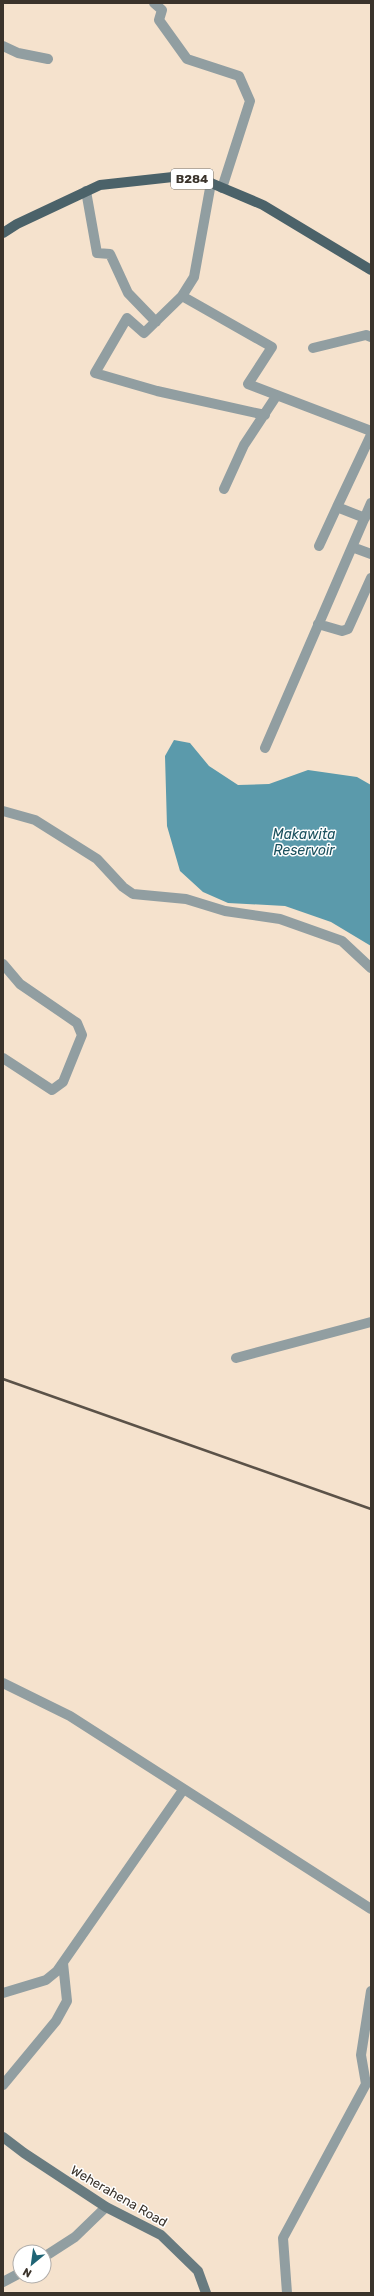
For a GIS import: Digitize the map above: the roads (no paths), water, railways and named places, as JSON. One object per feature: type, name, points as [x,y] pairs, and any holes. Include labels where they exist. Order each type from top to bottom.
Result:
[{"type":"main road","name":"B284","points":[[3,233],[17,224],[100,185],[182,176],[211,183],[263,205],[371,270]]},
{"type":"main road","name":"Weherahena Road","points":[[3,2137],[24,2153],[106,2207],[161,2235],[198,2271],[206,2293]]},
{"type":"street","points":[[154,3],[162,10],[159,20],[187,59],[239,76],[250,101],[222,188]]},
{"type":"street","points":[[3,46],[18,52],[48,58]]},
{"type":"street","points":[[211,183],[194,277],[182,296],[144,333],[127,318],[95,373],[157,391],[265,415]]},
{"type":"street","points":[[86,191],[97,253],[110,254],[128,293],[156,322]]},
{"type":"street","points":[[182,296],[272,347],[248,384],[371,431]]},
{"type":"street","points":[[313,348],[366,335],[371,337]]},
{"type":"street","points":[[224,489],[244,446],[277,395]]},
{"type":"street","points":[[319,546],[371,435]]},
{"type":"street","points":[[265,748],[371,503]]},
{"type":"street","points":[[337,507],[365,518]]},
{"type":"street","points":[[352,547],[371,554]]},
{"type":"street","points":[[318,624],[342,631],[348,629],[371,578]]},
{"type":"street","points":[[3,811],[35,820],[97,859],[123,887],[134,894],[186,899],[225,911],[280,919],[342,941],[371,968]]},
{"type":"street","points":[[3,964],[20,984],[78,1023],[82,1035],[63,1082],[52,1090],[3,1058]]},
{"type":"street","points":[[236,1358],[371,1322]]},
{"type":"street","points":[[3,1683],[70,1716],[183,1790],[371,1909]]},
{"type":"street","points":[[3,1993],[46,1980],[63,1963],[183,1790]]},
{"type":"street","points":[[3,2086],[56,2021],[67,2001],[63,1963]]},
{"type":"street","points":[[287,2293],[283,2238],[366,2084],[361,2055],[371,1991]]},
{"type":"street","points":[[52,2252],[75,2237],[106,2207]]},
{"type":"street","points":[[3,2282],[12,2277]]},
{"type":"water","name":"Makawita Reservoir","points":[[174,740],[190,743],[209,766],[238,785],[269,784],[308,770],[357,777],[371,785],[371,946],[331,922],[285,906],[228,903],[203,892],[180,871],[167,826],[165,756]]},
{"type":"railway","points":[[3,1379],[371,1509]]}]
